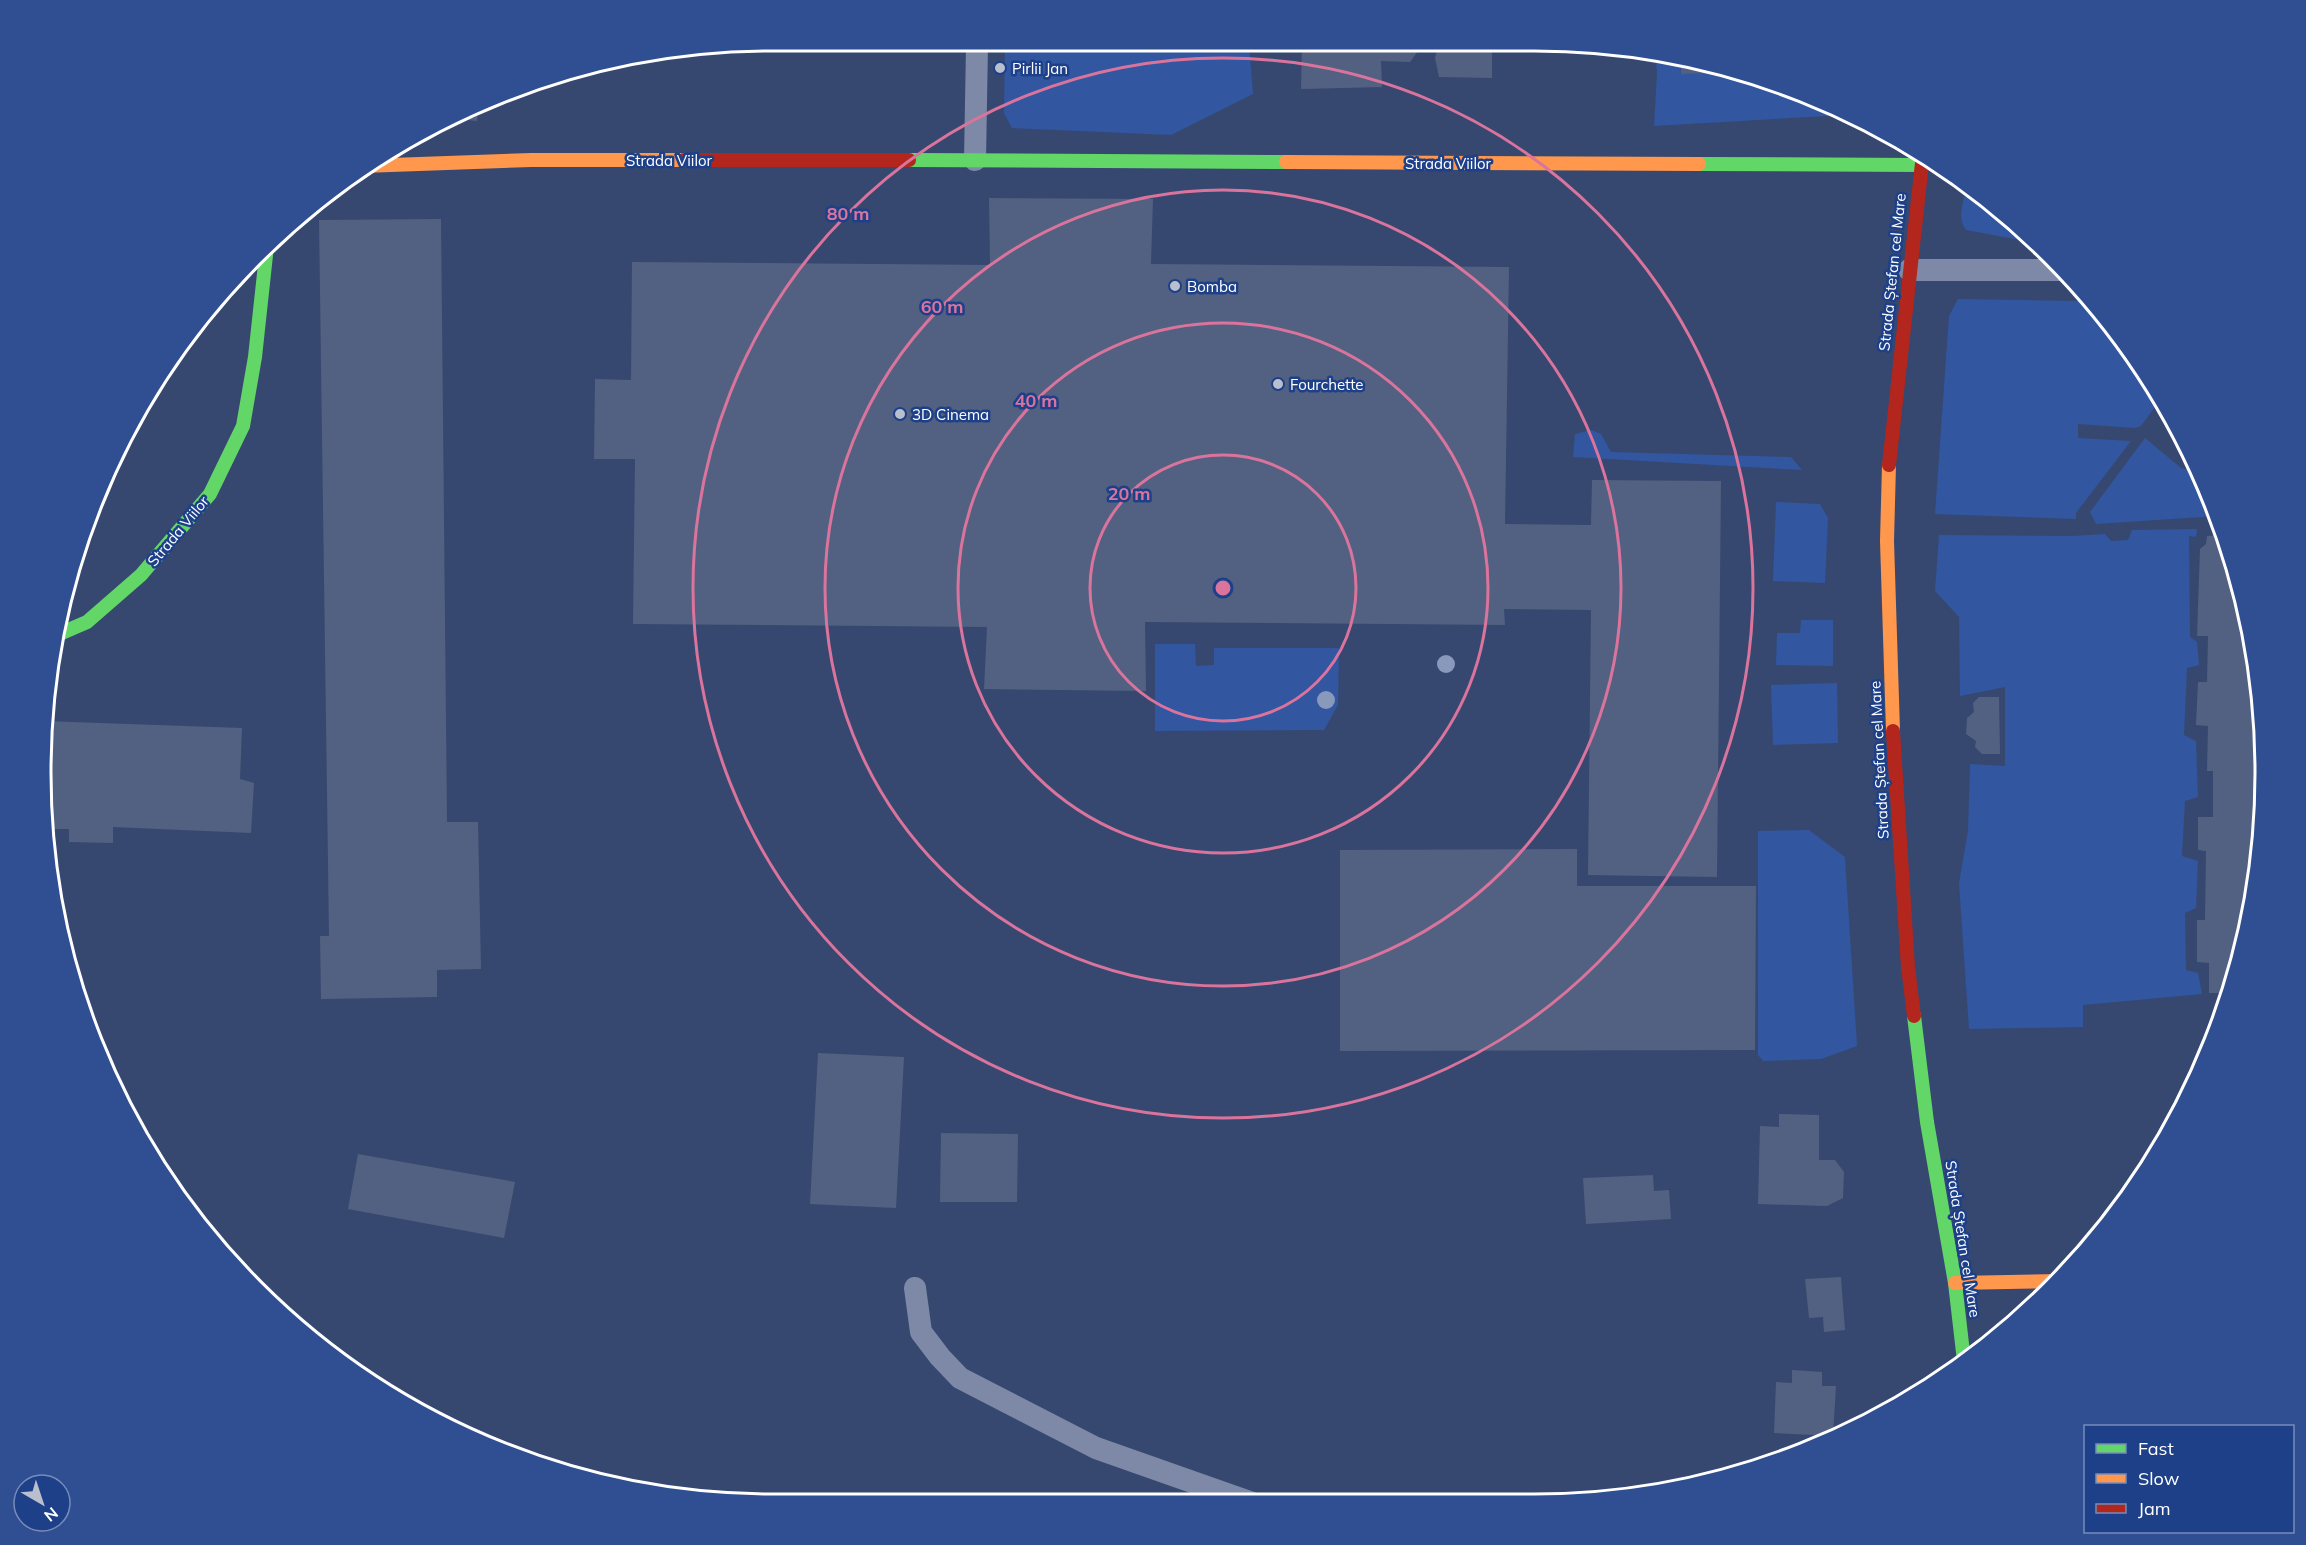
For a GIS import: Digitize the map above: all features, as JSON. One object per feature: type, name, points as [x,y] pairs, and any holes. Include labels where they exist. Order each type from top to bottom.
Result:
[{"type":"street","name":"Strada Viilor","points":[[384,165],[531,160],[1913,160]]},
{"type":"street","name":"Strada Ștefan cel Mare","points":[[1921,165],[1889,454],[1887,541],[1894,762],[1908,967],[1927,1122],[1955,1283],[1964,1351]]},
{"type":"street","name":"Strada Viilor","points":[[65,631],[87,622],[141,575],[210,494],[243,426],[255,357],[266,259]]},
{"type":"street","points":[[1955,1283],[2046,1281]]},
{"type":"lane","points":[[975,160],[977,51]]},
{"type":"lane","points":[[1909,270],[2051,270]]},
{"type":"lane","points":[[915,1288],[921,1332],[960,1378],[1096,1448],[1227,1494]]},
{"type":"shaded area","points":[[1005,51],[1250,51],[1253,94],[1171,135],[1012,128],[1004,113]]},
{"type":"shaded area","points":[[1656,62],[1680,66],[1681,74],[1709,73],[1720,76],[1765,89],[1832,116],[1654,126]]},
{"type":"shaded area","points":[[1965,194],[2020,240],[1966,230],[1961,214]]},
{"type":"shaded area","points":[[1958,299],[2079,301],[2106,333],[2155,407],[2141,426],[2135,428],[2078,424],[2078,438],[2131,441],[2076,513],[2076,519],[1935,514],[1949,316]]},
{"type":"shaded area","points":[[1591,430],[1601,434],[1611,452],[1791,457],[1802,470],[1573,457],[1575,434]]},
{"type":"shaded area","points":[[2145,438],[2181,468],[2188,470],[2208,517],[2096,524],[2090,512]]},
{"type":"shaded area","points":[[1776,502],[1820,504],[1828,518],[1825,583],[1773,581]]},
{"type":"shaded area","points":[[2197,529],[2196,537],[2189,536],[2190,637],[2197,642],[2199,665],[2187,668],[2184,735],[2196,741],[2198,797],[2185,801],[2182,856],[2198,861],[2196,908],[2185,913],[2186,970],[2198,973],[2202,994],[2083,1005],[2083,1027],[1969,1029],[1959,883],[1968,831],[1970,764],[2005,766],[2005,687],[1960,696],[1959,617],[1935,591],[1939,535],[2072,536],[2105,534],[2111,541],[2128,540],[2132,530]]},
{"type":"shaded area","points":[[1801,620],[1833,620],[1833,666],[1776,665],[1777,633],[1800,633]]},
{"type":"shaded area","points":[[1155,644],[1195,644],[1196,666],[1214,665],[1214,648],[1339,648],[1338,705],[1324,730],[1155,731]]},
{"type":"shaded area","points":[[1837,683],[1838,743],[1773,745],[1771,685]]},
{"type":"shaded area","points":[[1809,830],[1845,857],[1857,1046],[1821,1059],[1763,1061],[1758,1055],[1758,831]]},
{"type":"building","points":[[1302,51],[1418,51],[1410,62],[1381,61],[1382,87],[1301,89]]},
{"type":"building","points":[[1437,51],[1492,51],[1492,78],[1439,77],[1435,58]]},
{"type":"building","points":[[1681,67],[1709,73],[1681,74]]},
{"type":"building","points":[[478,114],[477,121],[465,120]]},
{"type":"building","points":[[989,198],[1153,199],[1151,264],[1509,267],[1505,524],[1591,525],[1592,480],[1721,481],[1717,877],[1588,875],[1591,610],[1504,609],[1505,625],[1145,622],[1146,691],[984,689],[987,627],[633,624],[635,459],[594,459],[595,379],[631,380],[632,262],[990,265]]},
{"type":"building","points":[[441,219],[447,822],[478,822],[481,969],[437,970],[437,997],[321,999],[320,936],[329,936],[319,220]]},
{"type":"building","points":[[2207,536],[2215,536],[2217,541],[2241,632],[2249,678],[2255,772],[2249,867],[2241,913],[2220,993],[2209,993],[2209,963],[2197,962],[2197,920],[2205,920],[2206,851],[2198,850],[2198,817],[2213,817],[2213,771],[2207,771],[2208,726],[2196,725],[2198,682],[2207,682],[2208,636],[2197,636],[2200,549],[2206,544]]},
{"type":"building","points":[[1979,697],[1999,697],[2000,754],[1982,754],[1975,747],[1976,741],[1966,734],[1967,718],[1974,712],[1973,703]]},
{"type":"building","points":[[53,721],[242,728],[240,779],[254,783],[251,833],[113,827],[113,843],[69,842],[69,829],[54,829],[51,772]]},
{"type":"building","points":[[1577,849],[1577,886],[1756,886],[1755,1050],[1340,1051],[1340,850]]},
{"type":"building","points":[[818,1053],[904,1057],[896,1208],[810,1204]]},
{"type":"building","points":[[1779,1114],[1819,1115],[1819,1160],[1835,1160],[1844,1172],[1843,1198],[1827,1206],[1758,1204],[1760,1126],[1779,1127]]},
{"type":"building","points":[[941,1133],[1018,1134],[1017,1202],[940,1202]]},
{"type":"building","points":[[358,1154],[515,1182],[504,1238],[348,1209]]},
{"type":"building","points":[[1653,1175],[1654,1191],[1669,1190],[1671,1219],[1586,1224],[1583,1178]]},
{"type":"building","points":[[1841,1277],[1845,1330],[1824,1332],[1823,1317],[1809,1318],[1805,1279]]},
{"type":"building","points":[[1792,1370],[1822,1372],[1822,1386],[1836,1386],[1833,1429],[1818,1435],[1774,1433],[1776,1382],[1792,1383]]},
{"type":"traffic: fast","points":[[909,160],[1286,162]]},
{"type":"traffic: fast","points":[[1699,164],[1921,165]]},
{"type":"traffic: fast","points":[[65,631],[87,622],[141,575],[210,494],[243,426],[255,357],[266,259]]},
{"type":"traffic: fast","points":[[1914,1016],[1927,1122],[1955,1283],[1963,1352]]},
{"type":"traffic: slow","points":[[384,165],[531,160],[684,160]]},
{"type":"traffic: slow","points":[[1286,162],[1699,164]]},
{"type":"traffic: slow","points":[[1889,465],[1887,541],[1893,731]]},
{"type":"traffic: slow","points":[[1955,1283],[2046,1281]]},
{"type":"traffic: jam","points":[[684,160],[909,160]]},
{"type":"traffic: jam","points":[[1889,465],[1922,165]]},
{"type":"traffic: jam","points":[[1893,731],[1908,967],[1914,1016]]},
{"type":"place","name":"Pirlii Jan","points":[[1000,68]]},
{"type":"place","name":"Bomba","points":[[1175,286]]},
{"type":"place","name":"Fourchette","points":[[1278,384]]},
{"type":"place","name":"3D Cinema","points":[[900,414]]}]
